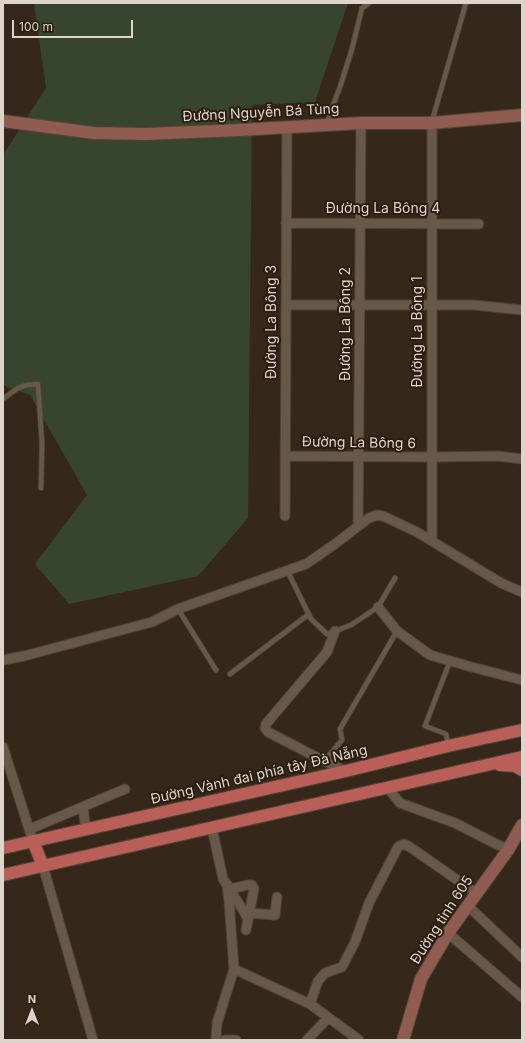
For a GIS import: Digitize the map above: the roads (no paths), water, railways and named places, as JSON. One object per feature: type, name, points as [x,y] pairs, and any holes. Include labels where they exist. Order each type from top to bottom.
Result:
[{"type":"main road","name":"Đường Nguyễn Bá Tùng","points":[[3,121],[94,133],[146,134],[361,122],[432,123],[522,115]]},
{"type":"main road","name":"Đường Vành đai phía tây Đà Nẵng","points":[[3,848],[32,835],[86,830],[522,730]]},
{"type":"main road","points":[[3,875],[522,757]]},
{"type":"main road","points":[[491,764],[515,766],[522,770]]},
{"type":"main road","name":"Đường tỉnh 605","points":[[403,1040],[421,979],[448,932],[508,850],[522,825]]},
{"type":"main road","points":[[32,835],[43,866]]},
{"type":"street","name":"Đường La Bông 2","points":[[358,526],[361,122]]},
{"type":"street","name":"Đường La Bông 1","points":[[432,123],[432,541]]},
{"type":"street","name":"Đường La Bông 3","points":[[285,516],[287,127]]},
{"type":"street","name":"Đường La Bông 4","points":[[286,223],[479,224]]},
{"type":"street","points":[[286,304],[474,305],[522,310]]},
{"type":"street","name":"Đường La Bông 6","points":[[285,456],[498,456],[522,458]]},
{"type":"street","points":[[3,660],[24,656],[152,622],[178,609],[306,564],[369,518],[380,516],[417,532],[501,583],[522,592]]},
{"type":"street","points":[[378,607],[397,631],[430,655],[522,680]]},
{"type":"street","points":[[335,631],[327,652],[265,726],[268,732],[346,771]]},
{"type":"street","points":[[3,746],[32,835],[83,808],[125,789]]},
{"type":"street","points":[[387,787],[400,803],[455,823],[508,850]]},
{"type":"street","points":[[83,808],[86,830]]},
{"type":"street","points":[[212,828],[223,878],[246,915],[275,915],[277,897]]},
{"type":"street","points":[[310,1004],[318,981],[325,973],[342,967],[355,942],[369,903],[398,847],[404,844],[410,847],[476,893]]},
{"type":"street","points":[[43,866],[93,1040]]},
{"type":"street","points":[[228,887],[252,886],[254,889],[246,930]]},
{"type":"street","points":[[216,1040],[217,1023],[234,969],[228,887]]},
{"type":"street","points":[[467,905],[522,957]]},
{"type":"street","points":[[448,932],[522,997]]},
{"type":"street","points":[[234,969],[310,1004],[359,1040]]},
{"type":"street","points":[[307,1040],[328,1018]]},
{"type":"street","points":[[225,1040],[236,1040]]},
{"type":"lane","points":[[327,125],[352,49],[362,8],[370,3]]},
{"type":"lane","points":[[432,123],[466,3]]},
{"type":"lane","points":[[3,399],[18,388],[38,384],[42,444],[41,488]]},
{"type":"lane","points":[[287,570],[311,619],[327,634],[351,625],[378,607],[395,578]]},
{"type":"lane","points":[[178,609],[216,670]]},
{"type":"lane","points":[[230,674],[309,614]]},
{"type":"lane","points":[[324,761],[342,740],[340,729],[397,631]]},
{"type":"lane","points":[[448,746],[446,734],[426,726],[450,661]]}]
